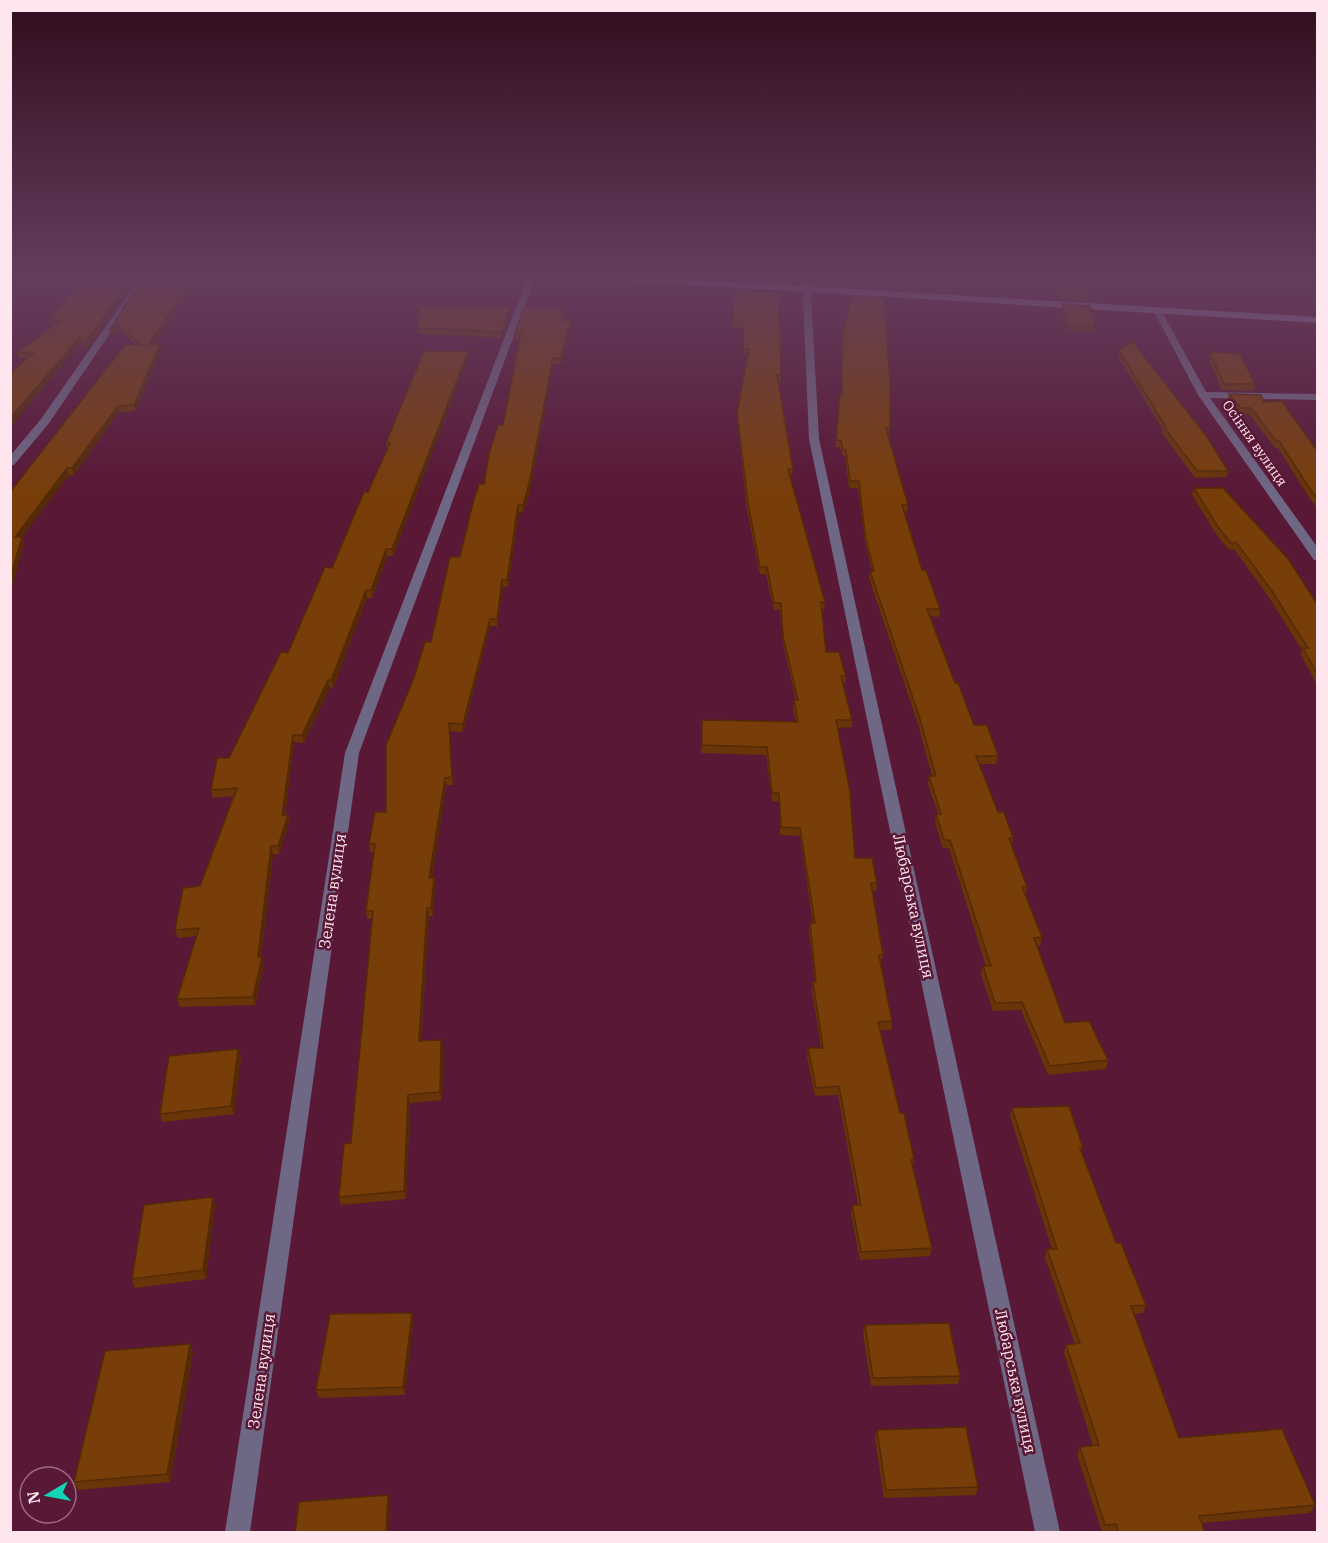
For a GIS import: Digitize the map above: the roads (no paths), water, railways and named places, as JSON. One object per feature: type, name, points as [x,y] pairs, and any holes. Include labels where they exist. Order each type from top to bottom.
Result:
[{"type":"street","points":[[10,463],[45,421],[95,348]]},
{"type":"street","name":"Зелена вулиця","points":[[237,1533],[352,753],[505,348]]},
{"type":"street","name":"Любарська вулиця","points":[[810,348],[814,439],[1048,1533]]},
{"type":"street","name":"Осіння вулиця","points":[[1178,348],[1203,395],[1317,557]]},
{"type":"street","points":[[1203,395],[1317,397]]}]
